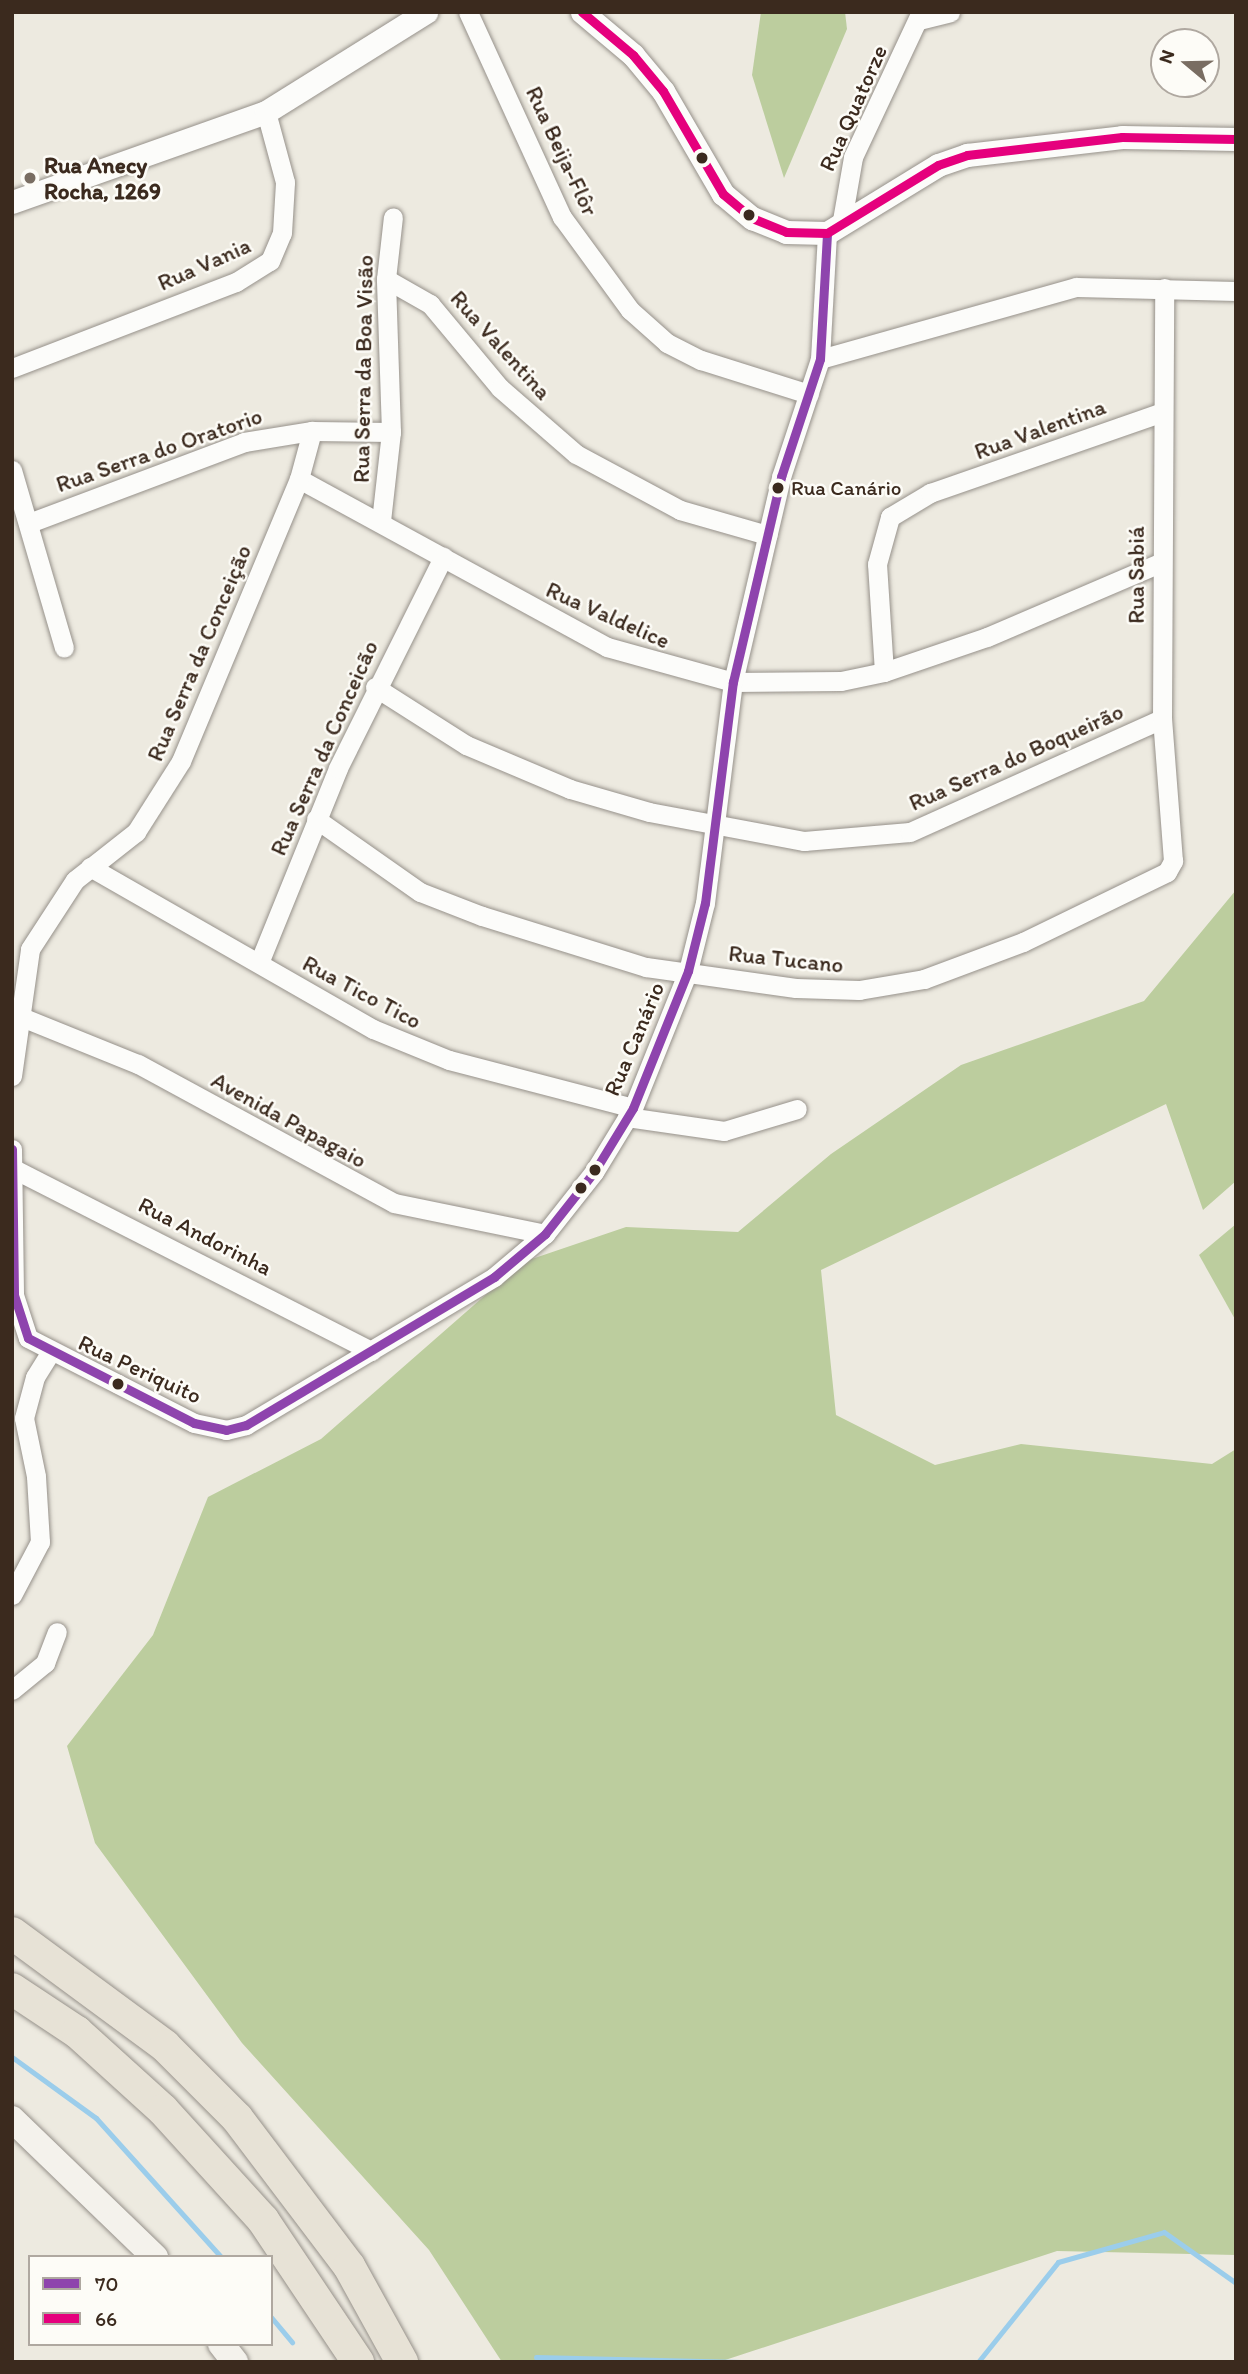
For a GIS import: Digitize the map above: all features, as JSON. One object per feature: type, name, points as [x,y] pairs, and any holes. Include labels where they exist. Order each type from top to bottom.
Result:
[{"type":"highway","points":[[12,1933],[165,2046],[237,2118],[349,2266],[402,2362]]},
{"type":"highway","points":[[12,1989],[77,2032],[163,2110],[263,2220],[358,2362]]},
{"type":"main road","points":[[12,2119],[153,2255]]},
{"type":"main road","points":[[223,2346],[235,2362]]},
{"type":"street","points":[[12,202],[266,112],[426,12]]},
{"type":"street","name":"Rua Beija-Flôr","points":[[468,12],[562,217],[630,310],[667,343],[701,360],[809,394]]},
{"type":"street","points":[[582,12],[633,55],[663,91],[737,208],[768,227],[834,230],[938,165],[967,155],[1122,137],[1236,139]]},
{"type":"street","points":[[920,16],[950,12]]},
{"type":"street","name":"Rua Quatorze","points":[[834,230],[853,157],[920,16]]},
{"type":"street","name":"Rua Vania","points":[[12,368],[236,282],[270,261],[282,233],[285,182],[266,112]]},
{"type":"street","name":"Rua Serra da Boa Visão","points":[[381,521],[391,432],[386,279],[393,217]]},
{"type":"street","name":"Rua Canário","points":[[236,1430],[512,1265],[545,1234],[630,1112],[688,971],[717,825],[733,682],[766,535],[820,359],[834,230]]},
{"type":"street","name":"Rua Valentina","points":[[386,279],[430,304],[500,388],[576,454],[680,510],[766,535]]},
{"type":"street","points":[[820,359],[1025,298],[1076,287],[1236,291]]},
{"type":"street","name":"Rua Sabiá","points":[[1164,288],[1160,563],[1162,719],[1173,861]]},
{"type":"street","name":"Rua Valentina","points":[[884,673],[877,564],[890,517],[930,493],[1162,412]]},
{"type":"street","name":"Rua Serra do Oratorio","points":[[29,523],[244,442],[312,431],[391,432]]},
{"type":"street","name":"Rua Serra da Conceição","points":[[12,1076],[30,949],[58,901],[90,867],[136,832],[181,761],[299,479],[312,431]]},
{"type":"street","points":[[12,470],[64,648]]},
{"type":"street","name":"Rua Valdelice","points":[[299,479],[381,521],[607,647],[733,682],[841,681],[884,673],[987,638],[1160,563]]},
{"type":"street","name":"Rua Serra da Conceicão","points":[[260,962],[316,819],[375,687],[443,557]]},
{"type":"street","name":"Rua Serra do Boqueirão","points":[[375,687],[466,745],[518,769],[649,812],[804,841],[910,832],[1162,719]]},
{"type":"street","name":"Rua Tucano","points":[[316,819],[420,892],[587,952],[796,989],[859,990],[924,979],[1023,942],[1167,873],[1173,861]]},
{"type":"street","name":"Rua Tico Tico","points":[[90,867],[260,962],[323,1003],[414,1048],[630,1112],[724,1131],[797,1109]]},
{"type":"street","name":"Avenida Papagaio","points":[[19,1016],[138,1063],[394,1203],[545,1234]]},
{"type":"street","name":"Rua Periquito","points":[[13,1159],[14,1295],[28,1338],[50,1353],[194,1423],[236,1430]]},
{"type":"street","name":"Rua Andorinha","points":[[13,1159],[371,1351]]},
{"type":"street","points":[[12,1595],[40,1542],[36,1476],[24,1418],[50,1353]]},
{"type":"street","points":[[12,1690],[45,1662],[57,1632]]},
{"type":"green space","points":[[761,12],[845,12],[847,29],[784,178],[752,75]]},
{"type":"green space","points":[[1236,890],[1236,1181],[1203,1210],[1166,1104],[821,1270],[836,1415],[935,1465],[1021,1444],[1212,1464],[1236,1449],[1236,2255],[1057,2251],[719,2362],[502,2362],[429,2250],[242,2043],[95,1843],[67,1746],[153,1635],[208,1497],[321,1439],[523,1262],[626,1227],[738,1232],[831,1154],[961,1065],[1144,1001]]},
{"type":"green space","points":[[1236,1224],[1236,1321],[1199,1255]]},
{"type":"waterway","points":[[12,2057],[96,2118],[219,2255]]},
{"type":"waterway","points":[[978,2362],[1058,2262],[1164,2232],[1236,2283]]},
{"type":"waterway","points":[[273,2319],[292,2342]]},
{"type":"waterway","points":[[536,2357],[742,2362]]},
{"type":"transit line","name":"66","points":[[582,12],[633,55],[663,91],[723,194],[752,218],[786,232],[827,233],[938,165],[967,155],[1122,137],[1236,139]]},
{"type":"transit line","name":"70","points":[[12,1149],[14,1295],[28,1338],[194,1423],[226,1430],[246,1425],[494,1277],[545,1234],[594,1172],[633,1108],[688,971],[705,903],[733,682],[781,477],[820,359],[827,233]]},
{"type":"place","name":"Rua Anecy Rocha, 1269","points":[[30,178]]},
{"type":"place","name":"Rua Canário","points":[[778,488]]}]
